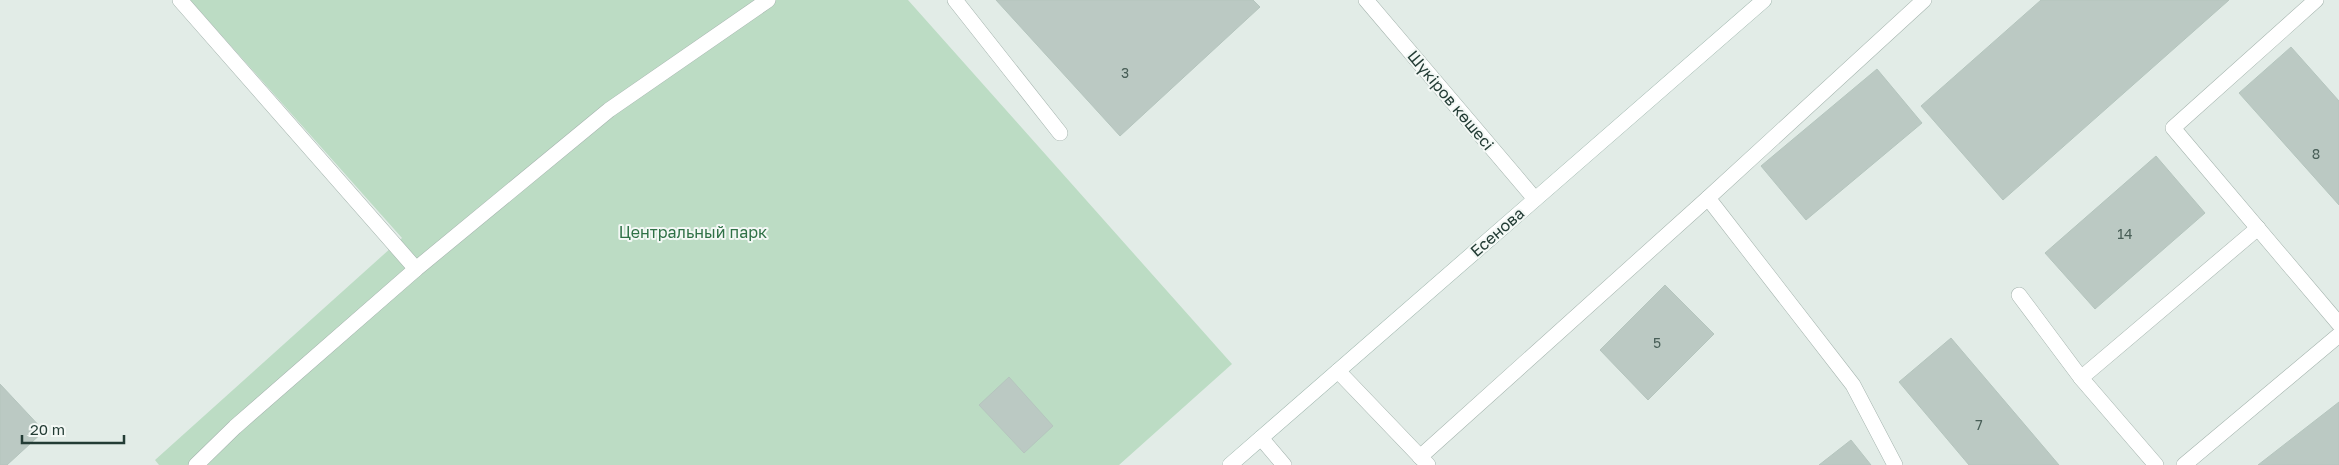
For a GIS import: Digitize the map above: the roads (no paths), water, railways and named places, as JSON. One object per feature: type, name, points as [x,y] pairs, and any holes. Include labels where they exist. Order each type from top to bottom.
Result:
[{"type":"street","points":[[180,0],[416,269]]},
{"type":"street","points":[[196,465],[242,421],[416,269],[609,110],[768,0]]},
{"type":"street","points":[[955,0],[1060,133]]},
{"type":"street","name":"Шүкіров көшесі","points":[[1366,0],[1535,199]]},
{"type":"street","name":"Есенова","points":[[1230,465],[1764,0]]},
{"type":"street","points":[[1338,371],[1424,461],[1924,0]]},
{"type":"street","points":[[2316,0],[2173,128],[2339,324]]},
{"type":"street","points":[[1708,198],[1853,385],[1895,465]]},
{"type":"street","points":[[2080,378],[2258,228]]},
{"type":"street","points":[[2019,295],[2080,378],[2156,465]]},
{"type":"street","points":[[2184,465],[2339,335]]},
{"type":"street","points":[[1262,438],[1284,465]]},
{"type":"park label","name":"Центральный парк","points":[[693,232]]}]
